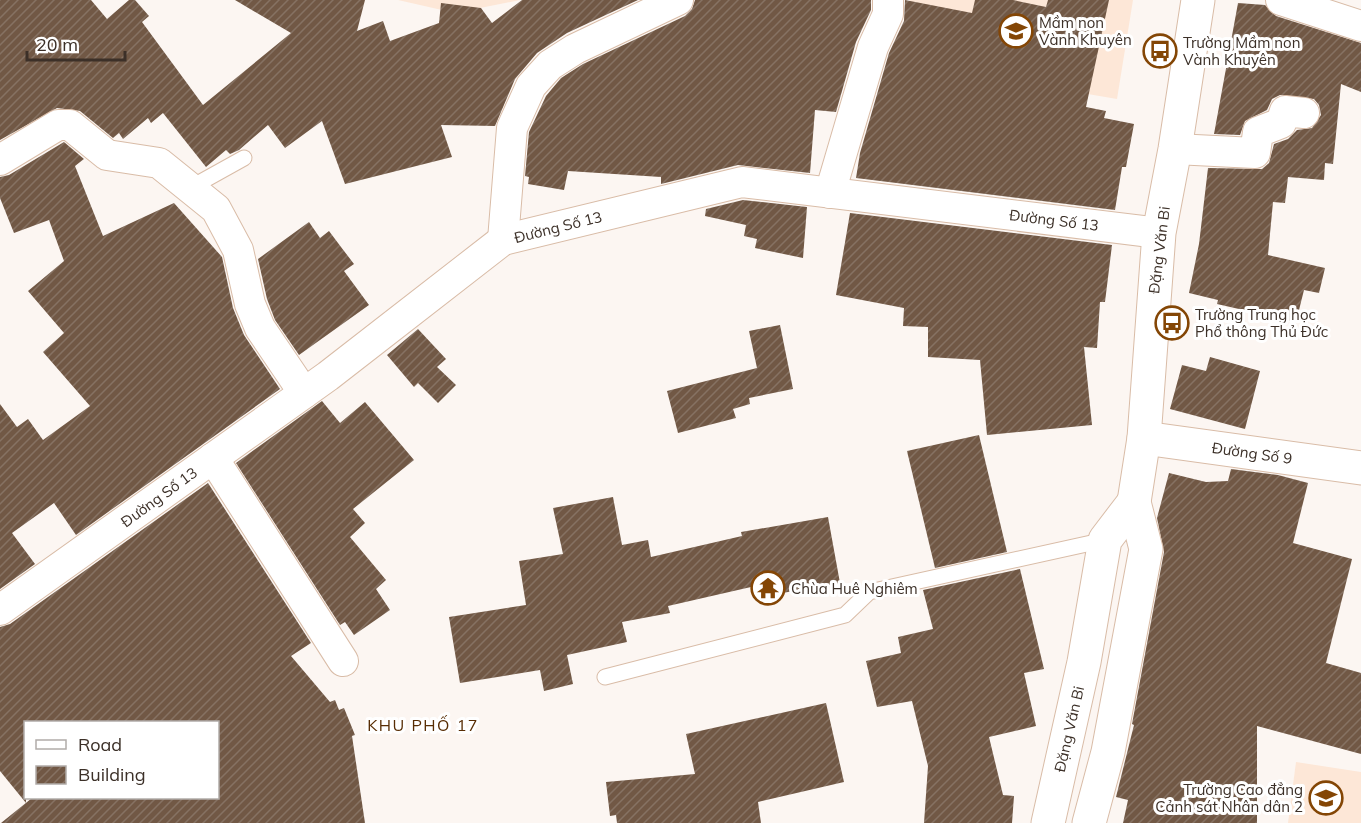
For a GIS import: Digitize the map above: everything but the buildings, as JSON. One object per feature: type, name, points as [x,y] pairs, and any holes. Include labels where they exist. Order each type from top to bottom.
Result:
[{"type":"main road","name":"Đặng Văn Bi","points":[[1089,823],[1108,752],[1146,549],[1134,502],[1144,438],[1159,233],[1176,149],[1198,0]]},
{"type":"main road","name":"Đường Số 9","points":[[1144,438],[1361,468]]},
{"type":"main road","name":"Đặng Văn Bi","points":[[1048,823],[1084,662],[1105,540],[1134,502]]},
{"type":"street","points":[[503,240],[512,128],[531,86],[550,65],[575,49],[678,0]]},
{"type":"street","points":[[830,193],[873,47],[888,14],[888,0]]},
{"type":"street","points":[[1281,0],[1361,26]]},
{"type":"street","points":[[1176,149],[1255,153],[1258,132],[1281,123],[1285,111],[1304,113]]},
{"type":"street","points":[[0,160],[58,125],[70,125],[107,155],[159,164],[216,209],[238,250],[250,304],[260,328],[304,393]]},
{"type":"street","name":"Đường Số 13","points":[[0,610],[304,393],[503,240],[742,182],[1159,233]]},
{"type":"street","points":[[213,458],[343,661]]},
{"type":"lane","points":[[190,188],[244,158]]},
{"type":"lane","points":[[605,677],[845,615],[869,592],[1105,540]]},
{"type":"shaded area","points":[[398,0],[520,0],[455,13]]},
{"type":"shaded area","name":"Mầm non Vành Khuyên","points":[[910,0],[1133,0],[1117,99],[899,62]]},
{"type":"shaded area","name":"Trường Cao đẳng Cảnh sát Nhân dân 2","points":[[1296,762],[1361,772],[1361,823],[1288,823]]},
{"type":"place","name":"Mầm non Vành Khuyên","points":[[1016,31]]},
{"type":"place","name":"Trường Mầm non Vành Khuyên","points":[[1160,51]]},
{"type":"place","name":"Trường Trung học Phổ thông Thủ Đức","points":[[1172,323]]},
{"type":"place","name":"Chùa Huê Nghiêm","points":[[768,588]]},
{"type":"place","name":"Trường Cao đẳng Cảnh sát Nhân dân 2","points":[[1326,798]]},
{"type":"district","name":"KHU PHỐ 17","points":[[423,725]]}]
